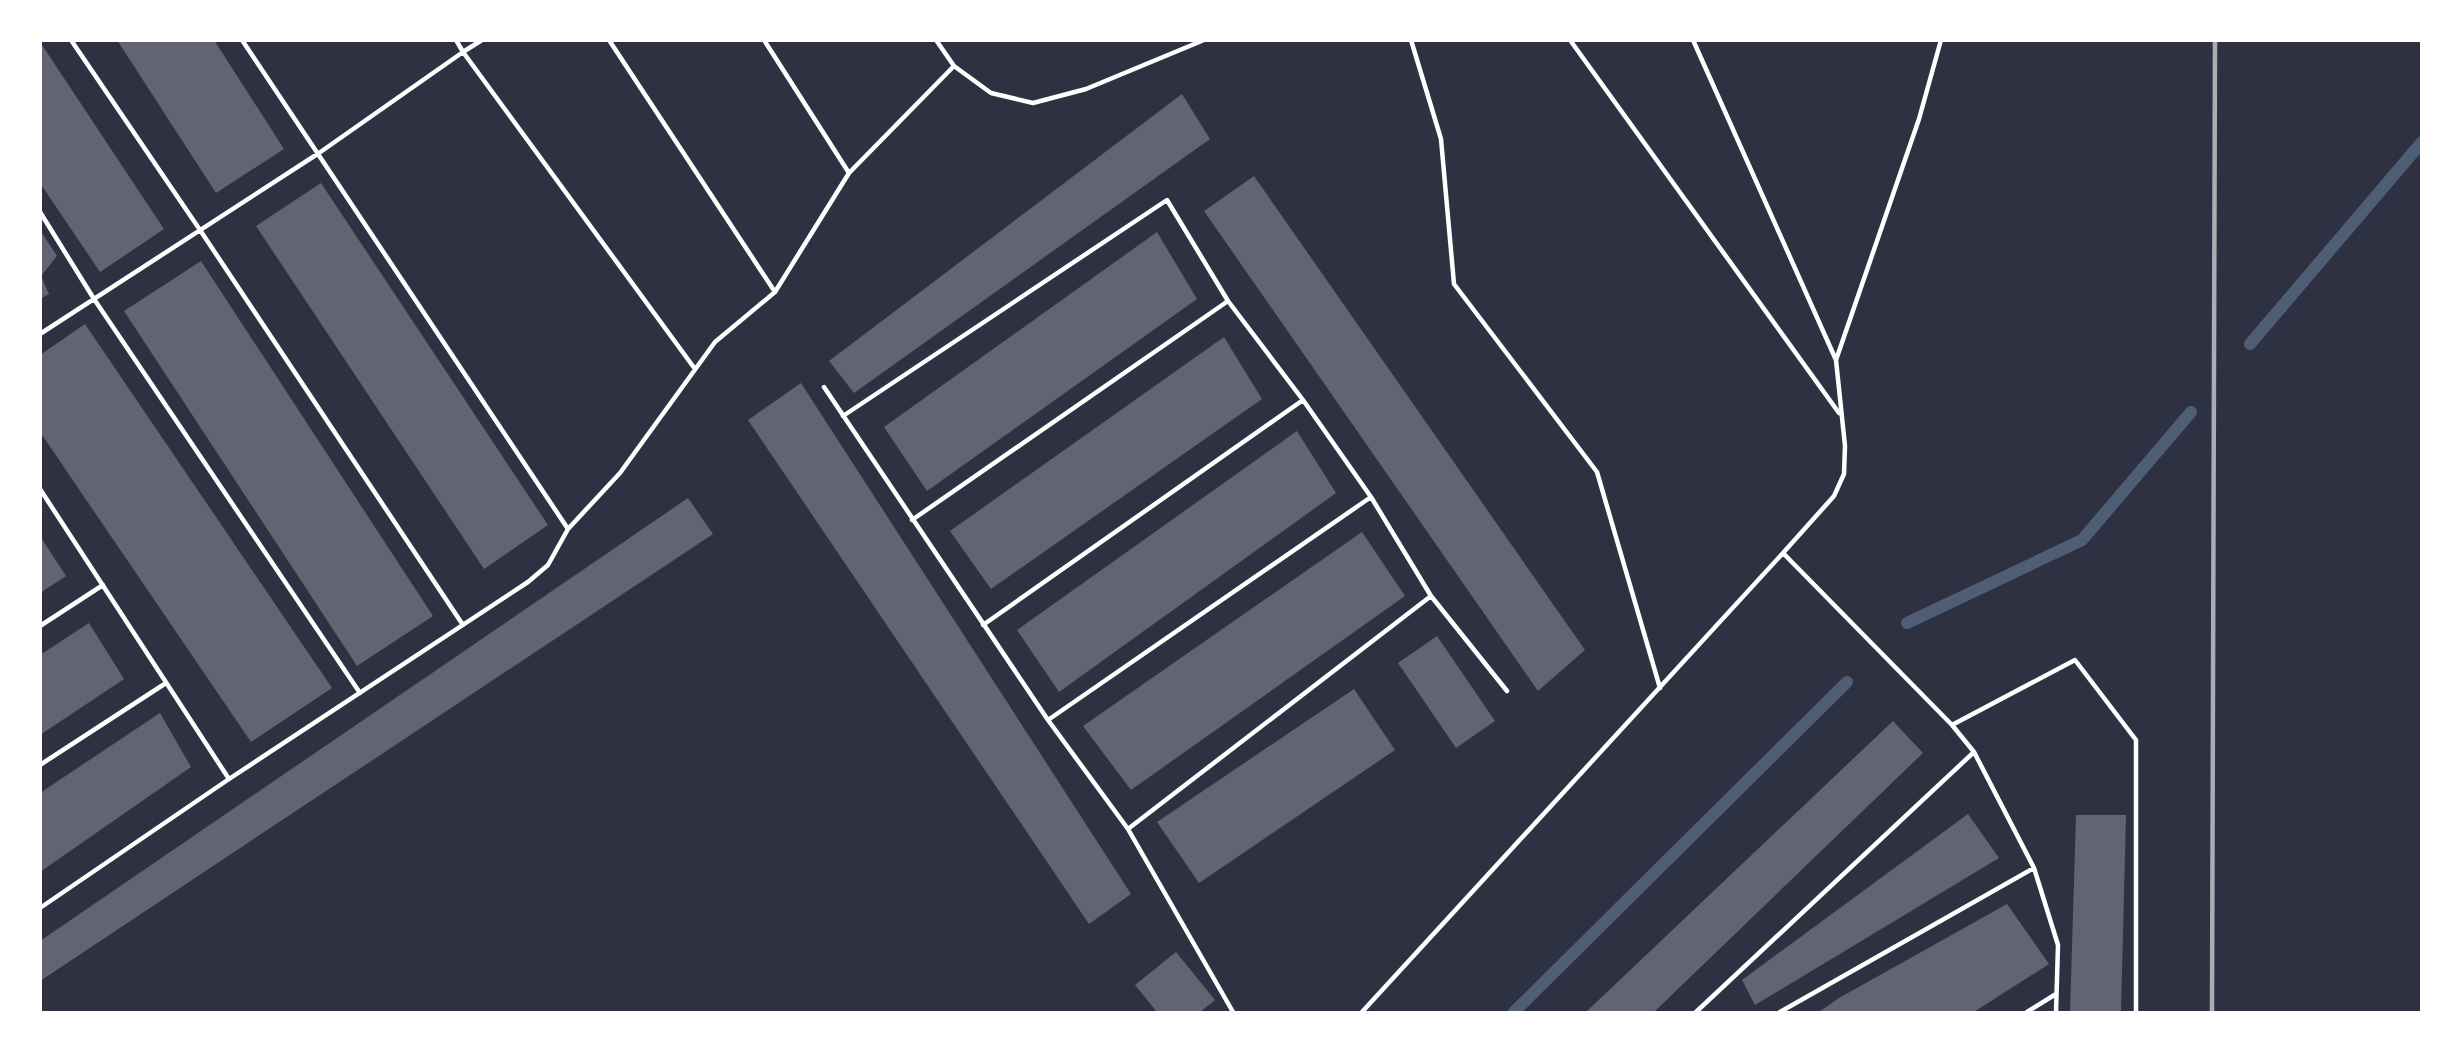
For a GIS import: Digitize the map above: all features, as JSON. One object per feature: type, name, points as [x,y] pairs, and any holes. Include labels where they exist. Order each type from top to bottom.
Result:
[{"type":"lane","points":[[70,40],[200,230],[463,625]]},
{"type":"lane","points":[[242,40],[568,529]]},
{"type":"lane","points":[[456,40],[695,369]]},
{"type":"lane","points":[[40,334],[319,153],[482,40]]},
{"type":"lane","points":[[609,40],[776,292]]},
{"type":"lane","points":[[764,40],[849,173]]},
{"type":"lane","points":[[936,40],[954,66],[991,93],[1033,103],[1086,89],[1204,40]]},
{"type":"lane","points":[[1411,40],[1442,139],[1454,284],[1597,472],[1660,688]]},
{"type":"lane","points":[[1570,40],[1840,414]]},
{"type":"lane","points":[[1362,1012],[1783,553],[1834,496],[1844,474],[1845,446],[1836,360],[1693,40]]},
{"type":"lane","points":[[1836,360],[1919,119],[1941,40]]},
{"type":"lane","points":[[40,908],[229,779],[528,582],[549,565],[568,529],[620,473],[715,342],[776,292],[849,173],[954,66]]},
{"type":"lane","points":[[843,416],[1167,200],[1228,302],[1303,400],[1371,497],[1431,596],[1507,691]]},
{"type":"lane","points":[[40,212],[94,299],[360,693]]},
{"type":"lane","points":[[912,520],[1228,302]]},
{"type":"lane","points":[[824,387],[1048,720],[1128,829],[1233,1012]]},
{"type":"lane","points":[[983,625],[1303,400]]},
{"type":"lane","points":[[40,489],[229,779]]},
{"type":"lane","points":[[1048,720],[1371,497]]},
{"type":"lane","points":[[1783,553],[1952,725],[1974,752],[2034,867],[2058,945],[2056,1012]]},
{"type":"lane","points":[[40,626],[103,585]]},
{"type":"lane","points":[[1128,829],[1431,596]]},
{"type":"lane","points":[[1952,725],[2075,660],[2136,740],[2136,1012]]},
{"type":"lane","points":[[40,765],[166,683]]},
{"type":"lane","points":[[1696,1012],[1974,752]]},
{"type":"lane","points":[[1780,1012],[2034,867]]},
{"type":"lane","points":[[2027,1012],[2056,994]]},
{"type":"building","points":[[117,40],[214,40],[284,149],[216,193]]},
{"type":"building","points":[[40,42],[164,229],[100,272],[40,183]]},
{"type":"building","points":[[1182,94],[1210,139],[854,393],[829,361]]},
{"type":"building","points":[[1254,176],[1585,650],[1538,691],[1204,211]]},
{"type":"building","points":[[321,183],[548,525],[484,569],[256,226]]},
{"type":"building","points":[[40,230],[57,256],[41,276],[49,294],[40,299]]},
{"type":"building","points":[[1157,232],[1197,299],[927,491],[884,427]]},
{"type":"building","points":[[201,261],[433,616],[357,666],[124,311]]},
{"type":"building","points":[[85,324],[332,688],[251,742],[40,432],[40,355]]},
{"type":"building","points":[[1224,337],[1262,399],[991,589],[950,531]]},
{"type":"building","points":[[801,383],[1131,894],[1089,924],[748,420]]},
{"type":"building","points":[[1297,431],[1336,493],[1059,692],[1017,630]]},
{"type":"building","points":[[688,498],[713,534],[40,981],[40,941]]},
{"type":"building","points":[[1362,532],[1405,596],[1131,790],[1083,726]]},
{"type":"building","points":[[40,536],[66,576],[40,593]]},
{"type":"building","points":[[89,623],[124,679],[40,735],[40,655]]},
{"type":"building","points":[[1437,636],[1495,721],[1456,748],[1398,663]]},
{"type":"building","points":[[1354,689],[1395,750],[1199,883],[1157,822]]},
{"type":"building","points":[[160,713],[191,767],[40,872],[40,793]]},
{"type":"building","points":[[1893,721],[1923,753],[1654,1012],[1586,1012]]},
{"type":"building","points":[[1968,814],[1999,858],[1755,1005],[1742,980]]},
{"type":"building","points":[[2076,815],[2126,815],[2121,1012],[2070,1012]]},
{"type":"building","points":[[2007,904],[2049,964],[1974,1012],[1819,1012],[1839,998]]},
{"type":"building","points":[[1176,952],[1215,1000],[1200,1012],[1157,1012],[1135,985]]},
{"type":"waterway","points":[[2250,344],[2422,142]]},
{"type":"waterway","points":[[1907,623],[2082,540],[2191,412]]},
{"type":"waterway","points":[[1514,1012],[1847,682]]},
{"type":"railway","points":[[2212,1012],[2215,40]]}]
